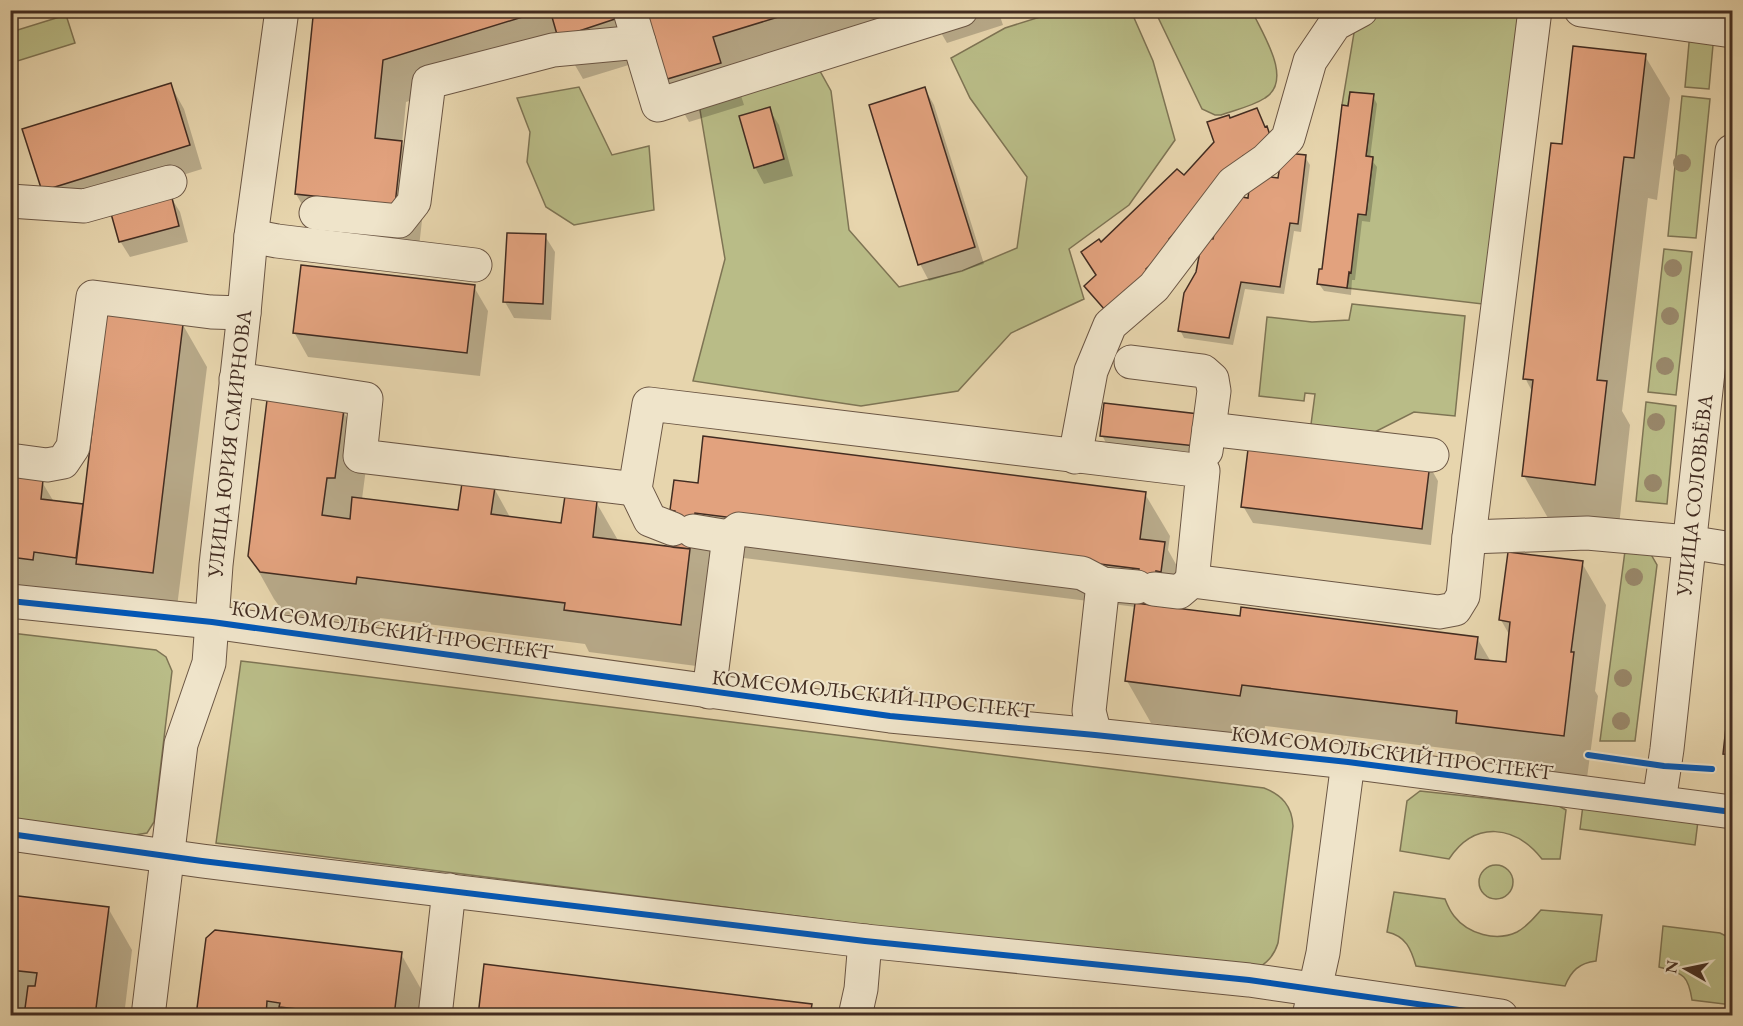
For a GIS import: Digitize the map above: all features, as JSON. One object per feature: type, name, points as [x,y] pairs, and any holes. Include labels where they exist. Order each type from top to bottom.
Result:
[{"type":"street","name":"УЛИЦА ЮРИЯ СМИРНОВА","points":[[148,1016],[182,744],[209,663],[216,565],[244,313],[250,236],[282,10]]},
{"type":"street","points":[[316,213],[399,221],[414,202],[429,82],[635,29],[658,105],[960,10]]},
{"type":"street","points":[[1075,457],[1091,371],[1110,325],[1154,287],[1233,183],[1266,160],[1288,138],[1310,61],[1335,24],[1361,10]]},
{"type":"street","points":[[1192,581],[1439,612],[1455,609],[1463,596],[1535,10]]},
{"type":"street","points":[[1581,10],[1732,32]]},
{"type":"street","name":"УЛИЦА СОЛОВЬЁВА","points":[[1659,802],[1667,749],[1732,151]]},
{"type":"street","points":[[12,196],[84,206],[170,182]]},
{"type":"street","points":[[250,236],[286,243],[475,265]]},
{"type":"street","points":[[10,460],[47,465],[63,462],[73,447],[93,297],[211,312],[244,313]]},
{"type":"street","points":[[1131,363],[1203,371],[1212,379],[1214,391],[1192,581],[1179,592],[1103,584],[1082,573],[739,530],[729,537],[683,530],[650,520],[635,489],[649,405],[1203,471]]},
{"type":"street","points":[[236,379],[366,399],[360,456],[635,489]]},
{"type":"street","points":[[1209,429],[1432,455]]},
{"type":"street","points":[[1469,537],[1587,533],[1688,542],[1732,549]]},
{"type":"street","points":[[709,692],[729,537]]},
{"type":"street","points":[[1095,735],[1089,711],[1103,584]]},
{"type":"street","name":"КОМСОМОЛЬСКИЙ ПРОСПЕКТ","points":[[10,601],[212,622],[890,716],[1348,762],[1732,812]]},
{"type":"street","points":[[1311,1003],[1323,953],[1348,762]]},
{"type":"street","points":[[10,834],[168,857],[865,941],[1249,980],[1311,1003],[1501,1016]]},
{"type":"street","points":[[435,1016],[449,890]]},
{"type":"street","points":[[855,1016],[861,989],[865,941]]},
{"type":"green space","points":[[1513,10],[1527,12],[1491,305],[1347,288],[1358,214],[1366,214],[1373,158],[1366,156],[1373,95],[1350,92],[1348,106],[1342,105],[1356,21],[1381,11]]},
{"type":"green space","points":[[1059,11],[1131,11],[1153,61],[1175,140],[1129,205],[1069,249],[1084,299],[1011,333],[958,391],[861,406],[693,381],[725,259],[699,104],[816,64],[831,91],[849,230],[899,287],[962,271],[1017,248],[1027,177],[970,98],[951,58],[1005,28]]},
{"type":"green space","points":[[1155,11],[1252,11],[1273,56],[1277,80],[1273,90],[1265,98],[1255,103],[1221,115],[1215,115],[1202,109]]},
{"type":"green space","points":[[66,15],[75,43],[11,63],[11,32]]},
{"type":"green space","points":[[1690,32],[1714,34],[1709,89],[1685,87]]},
{"type":"green space","points":[[579,87],[612,155],[649,146],[654,210],[574,225],[546,207],[527,162],[530,132],[517,98]]},
{"type":"green space","points":[[1682,96],[1710,99],[1696,238],[1668,236]]},
{"type":"green space","points":[[1664,249],[1692,252],[1676,395],[1648,392]]},
{"type":"green space","points":[[1352,304],[1465,316],[1455,416],[1414,412],[1363,438],[1310,432],[1315,394],[1305,393],[1304,401],[1259,396],[1267,317],[1312,322],[1349,320]]},
{"type":"green space","points":[[1646,402],[1676,406],[1667,504],[1636,501]]},
{"type":"green space","points":[[1625,551],[1649,551],[1657,565],[1635,741],[1600,741]]},
{"type":"green space","points":[[11,633],[156,650],[166,657],[172,671],[154,822],[147,833],[135,835],[11,820]]},
{"type":"green space","points":[[241,661],[1264,788],[1285,802],[1291,813],[1293,826],[1278,943],[1270,959],[1255,970],[867,925],[216,843]]},
{"type":"green space","points":[[1420,791],[1559,806],[1566,810],[1560,859],[1542,859],[1520,839],[1495,832],[1483,833],[1471,838],[1459,846],[1449,859],[1400,851],[1407,801]]},
{"type":"green space","points":[[1583,805],[1698,821],[1695,845],[1580,829]]},
{"type":"green space","points":[[1496,865],[1508,870],[1513,882],[1508,894],[1496,899],[1484,894],[1479,882],[1484,870]]},
{"type":"green space","points":[[1394,892],[1445,899],[1454,916],[1467,928],[1492,936],[1517,932],[1528,925],[1541,910],[1602,915],[1596,961],[1576,969],[1565,986],[1416,966],[1407,944],[1399,937],[1387,932]]},
{"type":"green space","points":[[1663,926],[1720,933],[1732,939],[1732,1005],[1692,1000],[1689,985],[1683,976],[1659,967]]},
{"type":"building","points":[[320,10],[545,10],[383,60],[375,138],[402,141],[395,205],[295,194],[313,17]]},
{"type":"building","points":[[550,10],[642,10],[558,38]]},
{"type":"building","points":[[642,10],[801,10],[713,37],[721,63],[664,80]]},
{"type":"building","points":[[1573,46],[1646,54],[1634,158],[1624,157],[1597,380],[1607,381],[1595,485],[1522,476],[1533,380],[1523,379],[1551,143],[1562,144]]},
{"type":"building","points":[[171,83],[190,145],[42,191],[22,129]]},
{"type":"building","points":[[925,87],[975,247],[918,265],[869,105]]},
{"type":"building","points":[[1350,92],[1374,94],[1366,156],[1373,157],[1366,215],[1358,214],[1347,288],[1317,284],[1319,269],[1322,269],[1342,105],[1348,106]]},
{"type":"building","points":[[770,107],[784,159],[754,168],[739,116]]},
{"type":"building","points":[[1257,108],[1265,127],[1267,126],[1273,145],[1243,156],[1169,239],[1173,245],[1146,269],[1148,273],[1105,310],[1084,286],[1096,275],[1081,252],[1099,239],[1101,242],[1177,169],[1184,175],[1214,142],[1207,122],[1229,115],[1230,118]]},
{"type":"building","points":[[1287,153],[1306,155],[1298,224],[1290,223],[1280,287],[1241,282],[1229,338],[1178,331],[1184,293],[1196,272],[1202,241],[1205,238],[1213,239],[1216,226],[1231,195],[1248,198],[1250,180],[1255,175],[1278,178],[1281,159]]},
{"type":"building","points":[[171,194],[179,226],[119,242],[110,210]]},
{"type":"building","points":[[507,233],[546,234],[543,304],[503,302]]},
{"type":"building","points":[[301,265],[475,285],[467,353],[293,333]]},
{"type":"building","points":[[106,314],[183,324],[153,573],[76,564]]},
{"type":"building","points":[[267,400],[344,409],[335,478],[327,478],[322,515],[350,519],[352,497],[458,510],[462,483],[495,487],[491,514],[561,523],[565,496],[597,501],[593,537],[690,549],[681,625],[564,610],[565,603],[357,577],[356,584],[260,572],[248,556]]},
{"type":"building","points":[[1104,403],[1199,414],[1196,446],[1100,436]]},
{"type":"building","points":[[703,436],[1146,492],[1140,539],[1165,542],[1161,572],[1156,571],[1152,605],[1135,603],[1139,569],[695,513],[690,549],[671,547],[675,511],[670,510],[674,480],[698,483]]},
{"type":"building","points":[[1249,441],[1430,463],[1422,529],[1241,507]]},
{"type":"building","points":[[10,476],[43,480],[41,499],[83,504],[76,558],[34,552],[33,560],[10,557]]},
{"type":"building","points":[[1508,552],[1583,561],[1571,652],[1574,652],[1564,736],[1456,723],[1457,711],[1242,685],[1240,696],[1125,681],[1135,603],[1240,616],[1241,607],[1478,637],[1475,659],[1506,662],[1510,622],[1499,620]]},
{"type":"building","points":[[1732,673],[1732,755],[1723,754]]},
{"type":"building","points":[[10,895],[109,907],[95,1016],[24,1016],[28,986],[35,986],[37,973],[10,970]]},
{"type":"building","points":[[215,930],[402,952],[394,1016],[326,1016],[326,1012],[279,1007],[280,1003],[267,1001],[266,1016],[196,1016],[206,938]]},
{"type":"building","points":[[484,964],[812,1004],[810,1016],[478,1016]]},
{"type":"cycle path","points":[[10,601],[212,622],[890,716],[1348,762],[1732,812]]},
{"type":"cycle path","points":[[1588,755],[1664,766],[1712,769]]},
{"type":"cycle path","points":[[10,834],[202,861],[865,941],[1249,980],[1501,1016]]}]
